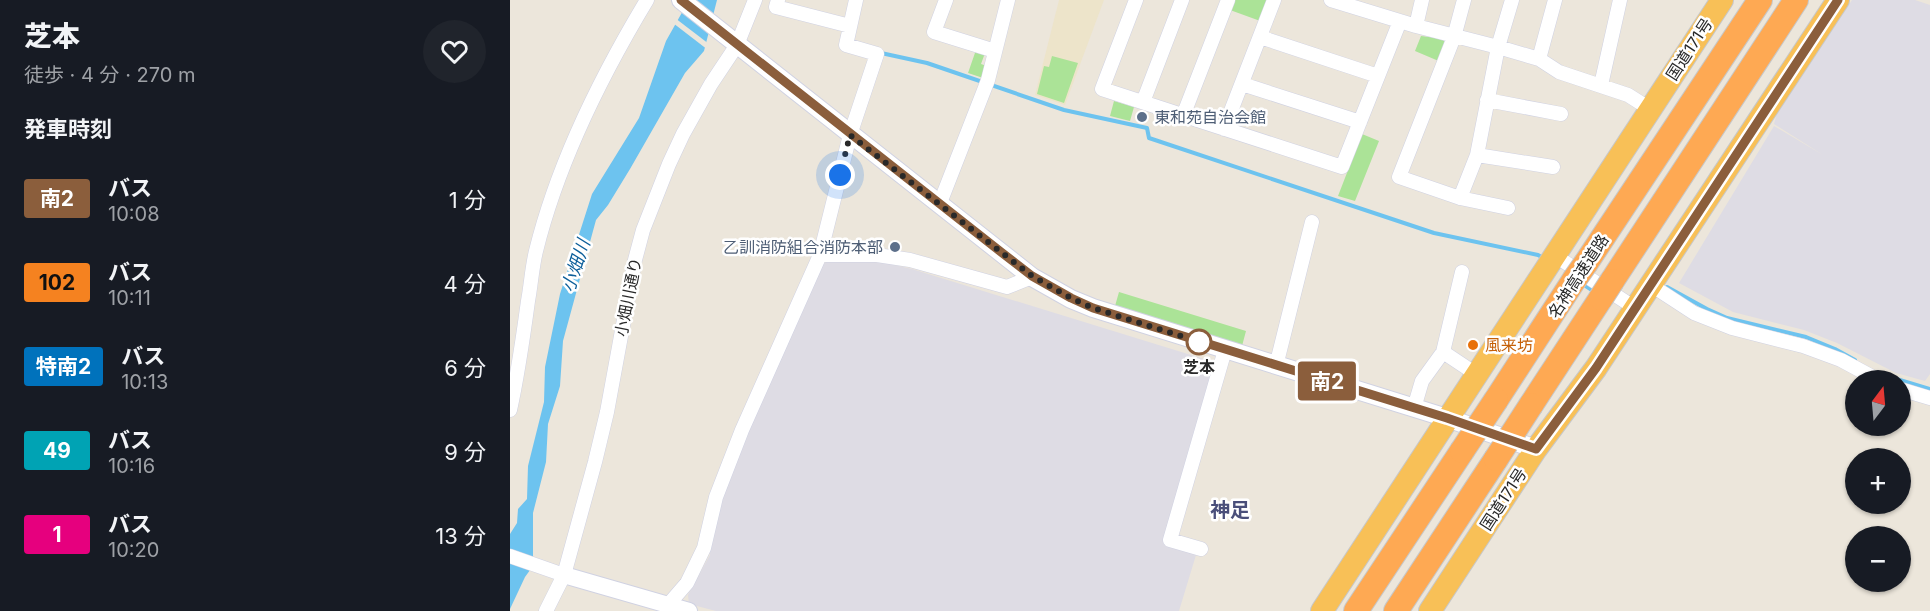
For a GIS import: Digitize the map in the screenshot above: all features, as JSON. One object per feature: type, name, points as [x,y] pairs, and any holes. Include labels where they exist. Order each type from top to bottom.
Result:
[{"type":"highway","name":"国道171号","points":[[1322,611],[1722,0]]},
{"type":"highway","name":"名神高速道路","points":[[1356,611],[1760,0]]},
{"type":"highway","name":"名神高速道路","points":[[1396,611],[1796,0]]},
{"type":"highway","name":"国道171号","points":[[1430,611],[1536,449],[1596,368],[1838,0]]},
{"type":"main road","points":[[681,0],[1032,276],[1071,298],[1093,308],[1447,418],[1536,449]]},
{"type":"street","points":[[510,410],[516,348],[536,253],[555,190],[580,126],[647,0]]},
{"type":"street","name":"小畑川通り","points":[[546,611],[607,412],[631,279],[643,230],[664,174],[683,134],[755,0]]},
{"type":"street","points":[[778,0],[776,7],[850,26]]},
{"type":"street","points":[[668,605],[687,583],[704,548],[716,497],[742,430],[820,255],[850,135],[877,54],[846,45],[856,0]]},
{"type":"street","points":[[946,0],[934,32],[995,51]]},
{"type":"street","points":[[940,203],[987,84],[1008,0]]},
{"type":"street","points":[[1136,0],[1102,88],[1342,167],[1400,21]]},
{"type":"street","points":[[1143,102],[1182,0]]},
{"type":"street","points":[[1183,116],[1228,0]]},
{"type":"street","points":[[1224,129],[1274,0]]},
{"type":"street","points":[[1331,0],[1358,3],[1416,26],[1539,59],[1559,72],[1628,95],[1650,110]]},
{"type":"street","points":[[1416,26],[1422,0]]},
{"type":"street","points":[[1464,0],[1454,37],[1399,177],[1460,198],[1508,208]]},
{"type":"street","points":[[1460,198],[1477,155],[1498,47],[1512,0]]},
{"type":"street","points":[[1539,59],[1555,0]]},
{"type":"street","points":[[1601,85],[1620,0]]},
{"type":"street","points":[[1260,37],[1378,76]]},
{"type":"street","points":[[1242,84],[1360,123]]},
{"type":"street","points":[[1488,100],[1561,114]]},
{"type":"street","points":[[1477,155],[1553,167]]},
{"type":"street","points":[[1276,366],[1311,222]]},
{"type":"street","points":[[820,255],[877,255],[910,260],[1007,287],[1032,276]]},
{"type":"street","points":[[1551,260],[1635,308]]},
{"type":"street","points":[[1414,408],[1422,381],[1443,352],[1462,272]]},
{"type":"street","points":[[1651,285],[1694,313],[1713,321],[1803,346],[1841,360],[1860,370]]},
{"type":"street","points":[[1201,549],[1170,540],[1225,350]]},
{"type":"street","points":[[1443,352],[1476,374]]},
{"type":"street","points":[[1911,392],[1930,398]]},
{"type":"street","points":[[510,556],[557,573],[689,611]]},
{"type":"shaded area","points":[[1059,0],[1104,0],[1065,105],[1035,95]]},
{"type":"shaded area","points":[[1852,0],[1915,0],[1930,5],[1930,374],[1925,381],[1911,377],[1911,370],[1890,370],[1837,343],[1804,330],[1733,312],[1679,283],[1774,126],[1823,155],[1774,124],[1777,113]]},
{"type":"shaded area","points":[[851,260],[885,263],[912,269],[1217,363],[1167,540],[1194,551],[1196,555],[1179,611],[716,611],[689,604],[688,595],[710,555],[710,539],[720,496],[822,265],[828,261]]},
{"type":"green space","points":[[1234,0],[1271,0],[1263,22],[1230,10]]},
{"type":"green space","points":[[1421,36],[1445,39],[1448,43],[1441,62],[1415,51]]},
{"type":"green space","points":[[976,50],[985,53],[981,64],[987,66],[983,78],[968,73]]},
{"type":"green space","points":[[1052,56],[1078,63],[1064,103],[1037,94],[1044,66],[1049,67]]},
{"type":"green space","points":[[1114,101],[1134,107],[1130,121],[1110,116]]},
{"type":"green space","points":[[1362,134],[1379,141],[1355,201],[1338,196]]},
{"type":"green space","points":[[1119,292],[1246,331],[1242,346],[1115,306]]},
{"type":"water","name":"小畑川","points":[[689,0],[717,0],[704,51],[685,73],[630,169],[596,220],[563,341],[560,386],[548,424],[546,462],[533,513],[533,566],[525,577],[510,609],[510,534],[517,523],[518,509],[527,499],[528,466],[544,402],[545,367],[560,294],[592,194],[639,118],[666,41]]},
{"type":"pier","points":[[675,18],[709,44],[708,50],[673,23]]},
{"type":"waterway","points":[[881,53],[927,63],[1064,110],[1147,128],[1149,138],[1434,233],[1538,255],[1545,259]]},
{"type":"waterway","points":[[1581,283],[1595,292]]},
{"type":"waterway","points":[[1667,287],[1727,318],[1806,337],[1855,360]]},
{"type":"waterway","points":[[1911,383],[1930,389]]},
{"type":"bus line","name":"南2","points":[[681,0],[1032,276],[1071,298],[1093,308],[1447,418],[1536,449],[1596,368],[1838,0]]},
{"type":"place","name":"東和苑自治会館","points":[[1142,117]]},
{"type":"place","name":"乙訓消防組合消防本部","points":[[895,247]]},
{"type":"place","name":"芝本","points":[[1199,342]]},
{"type":"place","name":"風来坊","points":[[1473,345]]},
{"type":"district","name":"神足","points":[[1230,510]]},
{"type":"route","points":[[840,175],[850,135],[1032,276],[1093,308],[1206,344],[1199,342]]}]
